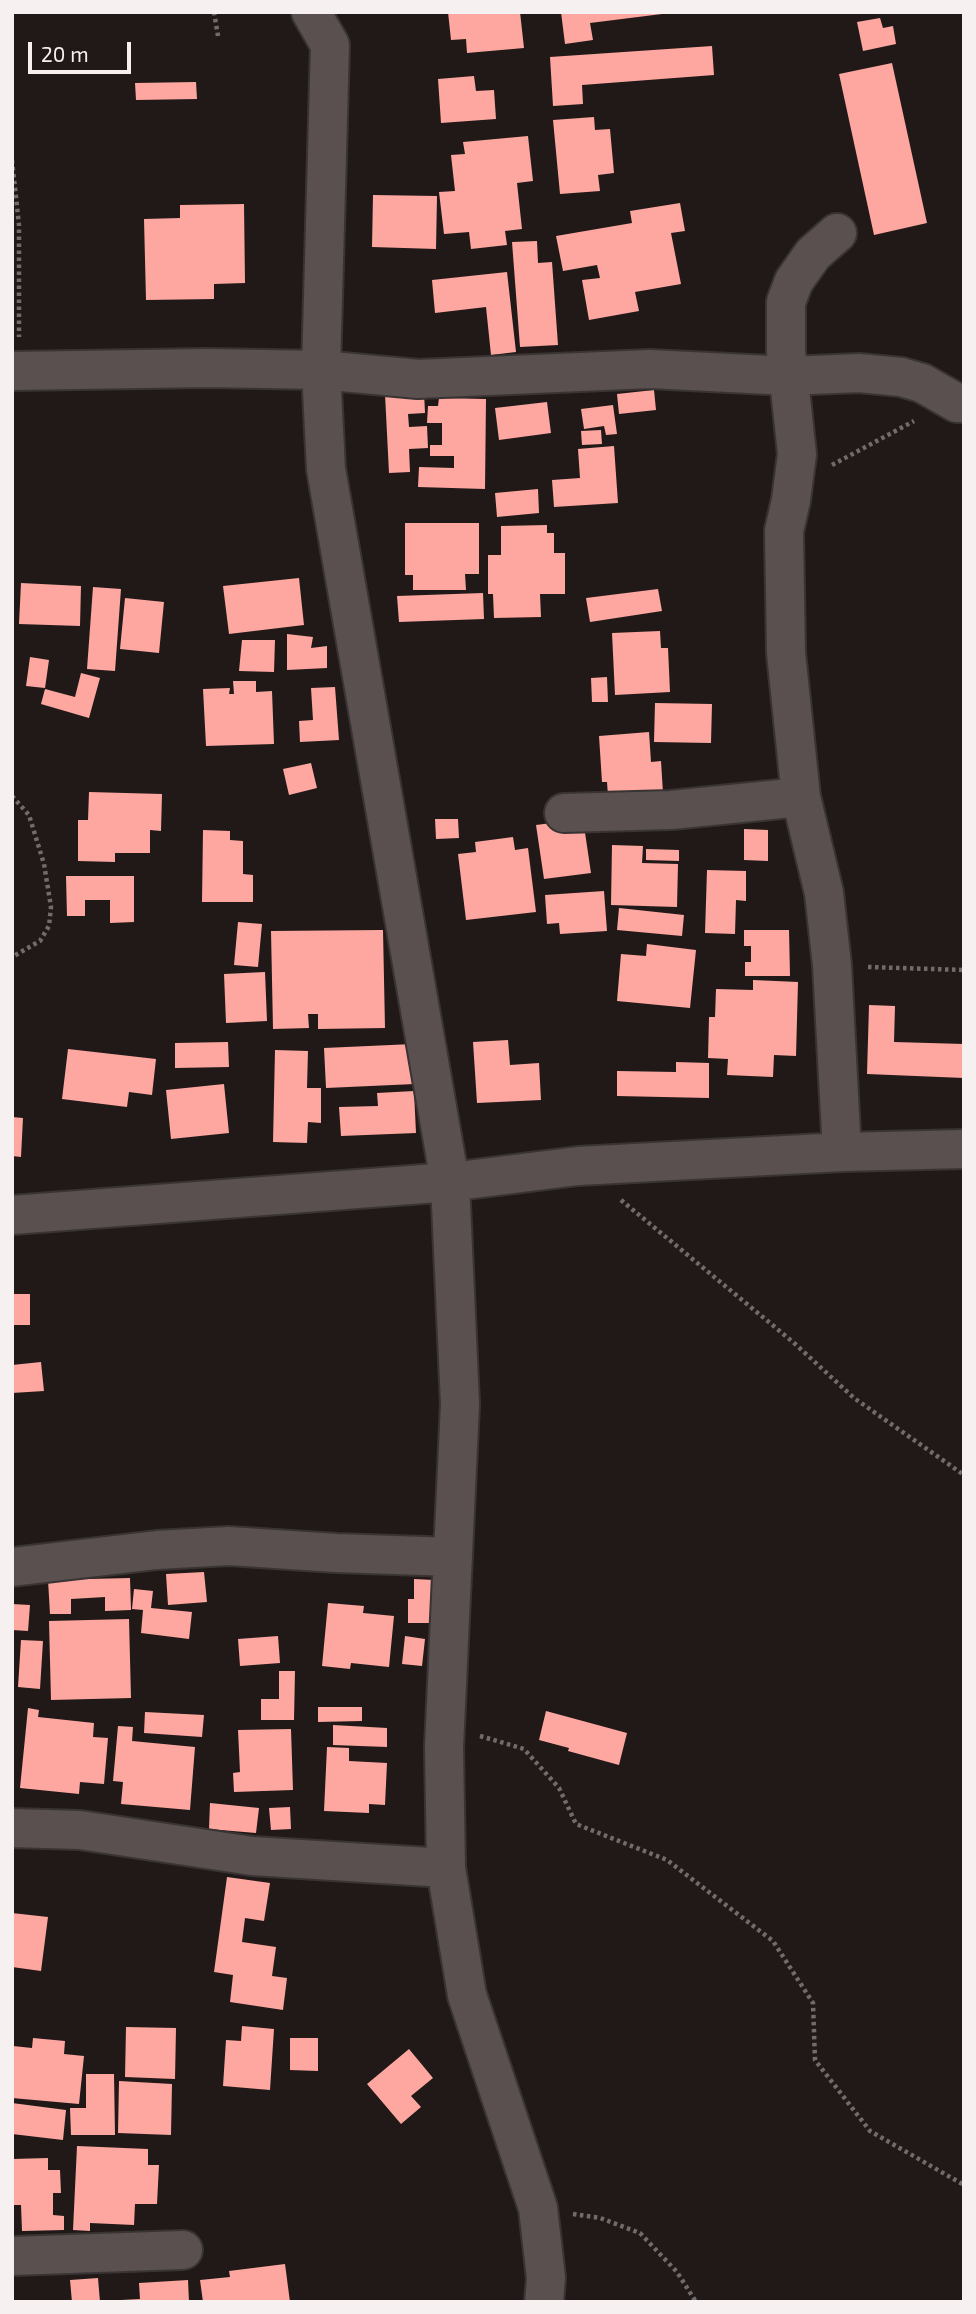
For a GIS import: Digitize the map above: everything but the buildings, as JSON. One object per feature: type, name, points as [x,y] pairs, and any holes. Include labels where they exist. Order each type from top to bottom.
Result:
[{"type":"street","points":[[311,12],[332,29],[321,370],[326,468],[450,1182],[460,1404],[444,1747],[446,1868],[467,1995],[538,2208],[546,2278],[544,2302]]},
{"type":"street","points":[[837,233],[813,254],[794,281],[786,302],[789,376],[797,454],[792,500],[784,531],[786,653],[802,797],[824,893],[832,965],[842,1152]]},
{"type":"street","points":[[16,371],[206,368],[321,370],[418,379],[650,369],[789,376],[859,373],[901,377],[922,383],[960,403]]},
{"type":"street","points":[[564,813],[671,810],[802,797]]},
{"type":"street","points":[[12,1215],[450,1182],[578,1166],[842,1152],[964,1149]]},
{"type":"street","points":[[12,1567],[157,1550],[229,1546],[453,1556]]},
{"type":"street","points":[[12,1828],[80,1830],[252,1856],[446,1868]]},
{"type":"street","points":[[12,2256],[183,2250]]},
{"type":"path","points":[[214,12],[218,36]]},
{"type":"path","points":[[12,160],[19,225],[16,371]]},
{"type":"path","points":[[792,500],[829,467],[908,424],[960,403]]},
{"type":"path","points":[[12,796],[29,815],[44,864],[51,907],[49,926],[40,941],[12,957]]},
{"type":"path","points":[[832,965],[964,970]]},
{"type":"path","points":[[620,1200],[784,1333],[853,1398],[964,1475]]},
{"type":"path","points":[[446,1725],[524,1749],[559,1787],[576,1824],[667,1860],[773,1941],[813,2003],[815,2060],[870,2131],[964,2185]]},
{"type":"path","points":[[538,2208],[600,2218],[640,2233],[677,2272],[696,2302]]}]
